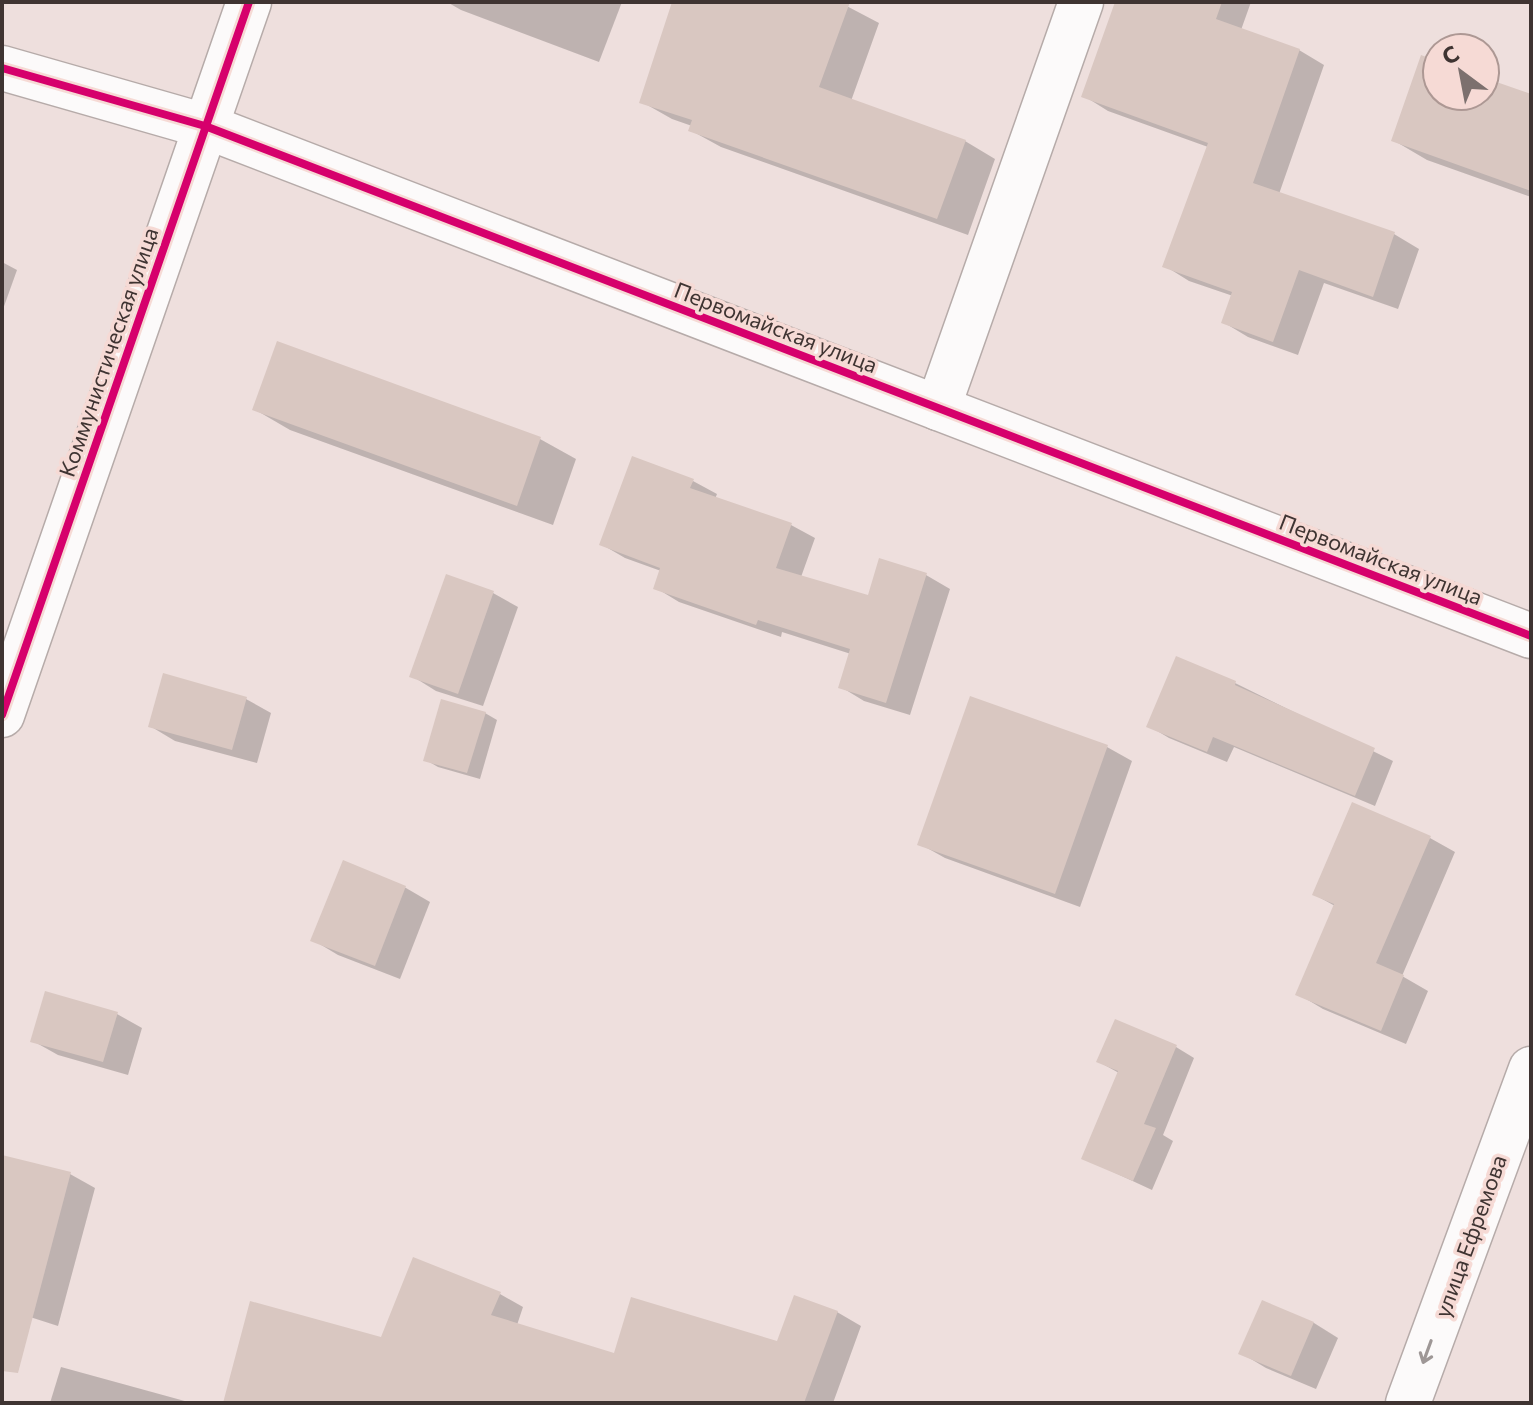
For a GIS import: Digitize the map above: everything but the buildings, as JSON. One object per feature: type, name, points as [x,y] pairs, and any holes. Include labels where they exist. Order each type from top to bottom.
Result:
[{"type":"street","name":"Коммунистическая улица","points":[[2,715],[249,2]]},
{"type":"street","points":[[938,408],[1081,2]]},
{"type":"street","name":"Первомайская улица","points":[[2,68],[205,126],[1531,636]]},
{"type":"street","name":"улица Ефремова","points":[[1408,1403],[1531,1069]]},
{"type":"cycle path","points":[[2,715],[249,2]]},
{"type":"cycle path","points":[[2,68],[205,126],[1531,636]]}]
